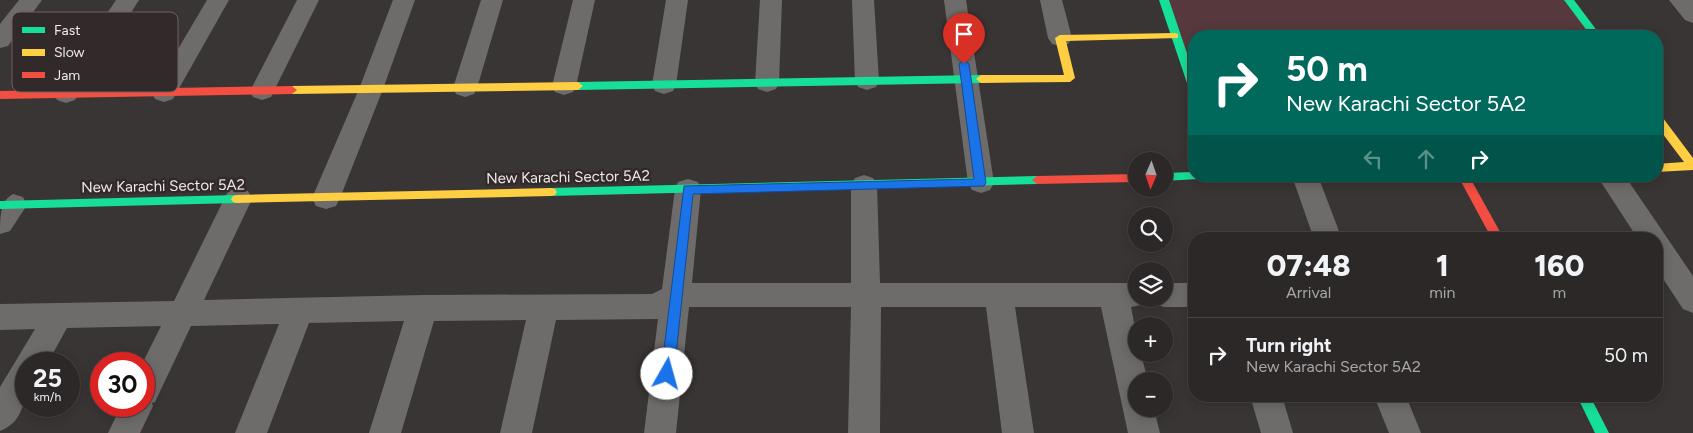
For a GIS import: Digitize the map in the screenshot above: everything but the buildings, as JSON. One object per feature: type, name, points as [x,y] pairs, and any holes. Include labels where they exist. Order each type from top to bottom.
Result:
[{"type":"street","points":[[22,12],[31,0]]},
{"type":"street","points":[[120,12],[128,0]]},
{"type":"street","points":[[178,69],[218,0]]},
{"type":"street","points":[[262,91],[308,0]]},
{"type":"street","points":[[326,198],[371,89],[404,0]]},
{"type":"street","points":[[465,88],[492,0]]},
{"type":"street","points":[[564,86],[584,0]]},
{"type":"street","points":[[664,84],[677,0]]},
{"type":"street","points":[[767,83],[771,0]]},
{"type":"street","points":[[863,0],[867,81]]},
{"type":"street","points":[[955,0],[980,183]]},
{"type":"street","points":[[0,96],[1070,78],[1050,0]]},
{"type":"street","points":[[1164,0],[1188,72]]},
{"type":"street","points":[[1569,0],[1592,30]]},
{"type":"street","points":[[1680,0],[1693,15]]},
{"type":"street","points":[[0,40],[12,25]]},
{"type":"street","points":[[1060,38],[1175,36]]},
{"type":"street","points":[[1663,126],[1693,166]]},
{"type":"street","points":[[1663,168],[1693,166]]},
{"type":"street","points":[[1173,177],[1188,176]]},
{"type":"street","name":"New Karachi Sector 5A2","points":[[4,211],[238,200],[1128,178]]},
{"type":"street","points":[[1307,182],[1325,232]]},
{"type":"street","points":[[1466,182],[1494,232]]},
{"type":"street","points":[[1614,182],[1648,232]]},
{"type":"street","points":[[864,185],[866,295],[864,433]]},
{"type":"street","points":[[660,433],[688,189]]},
{"type":"street","points":[[155,369],[238,200]]},
{"type":"street","points":[[1663,255],[1693,300]]},
{"type":"street","points":[[0,317],[423,308],[656,306],[677,295],[1125,295],[1133,372]]},
{"type":"street","points":[[999,295],[1018,433]]},
{"type":"street","points":[[1173,295],[1188,295]]},
{"type":"street","points":[[385,433],[423,308]]},
{"type":"street","points":[[516,433],[544,308]]},
{"type":"street","points":[[251,433],[299,311]]},
{"type":"street","points":[[38,352],[58,317]]},
{"type":"street","points":[[0,416],[15,390]]},
{"type":"street","points":[[1268,402],[1277,433]]},
{"type":"street","points":[[1392,402],[1405,433]]},
{"type":"street","points":[[1586,402],[1602,433]]},
{"type":"street","points":[[124,433],[132,417]]},
{"type":"street","points":[[1140,417],[1144,433]]},
{"type":"shaded area","points":[[1164,0],[1569,0],[1592,30],[1188,30],[1188,68]]},
{"type":"traffic: fast","points":[[1164,0],[1188,71]]},
{"type":"traffic: fast","points":[[1569,0],[1592,30]]},
{"type":"traffic: fast","points":[[578,86],[981,79]]},
{"type":"traffic: fast","points":[[1173,177],[1188,176]]},
{"type":"traffic: fast","points":[[551,192],[1037,180]]},
{"type":"traffic: fast","points":[[0,205],[237,199]]},
{"type":"traffic: fast","points":[[1586,402],[1602,433]]},
{"type":"traffic: slow","points":[[981,79],[1070,78],[1060,38],[1175,36]]},
{"type":"traffic: slow","points":[[292,90],[578,86]]},
{"type":"traffic: slow","points":[[1663,126],[1693,166]]},
{"type":"traffic: slow","points":[[1663,168],[1693,166]]},
{"type":"traffic: slow","points":[[237,199],[551,192]]},
{"type":"traffic: jam","points":[[178,92],[292,90]]},
{"type":"traffic: jam","points":[[0,95],[175,92]]},
{"type":"traffic: jam","points":[[1037,180],[1128,178]]},
{"type":"traffic: jam","points":[[1466,182],[1494,232]]},
{"type":"route","points":[[667,374],[688,189],[980,183],[964,64]]}]
